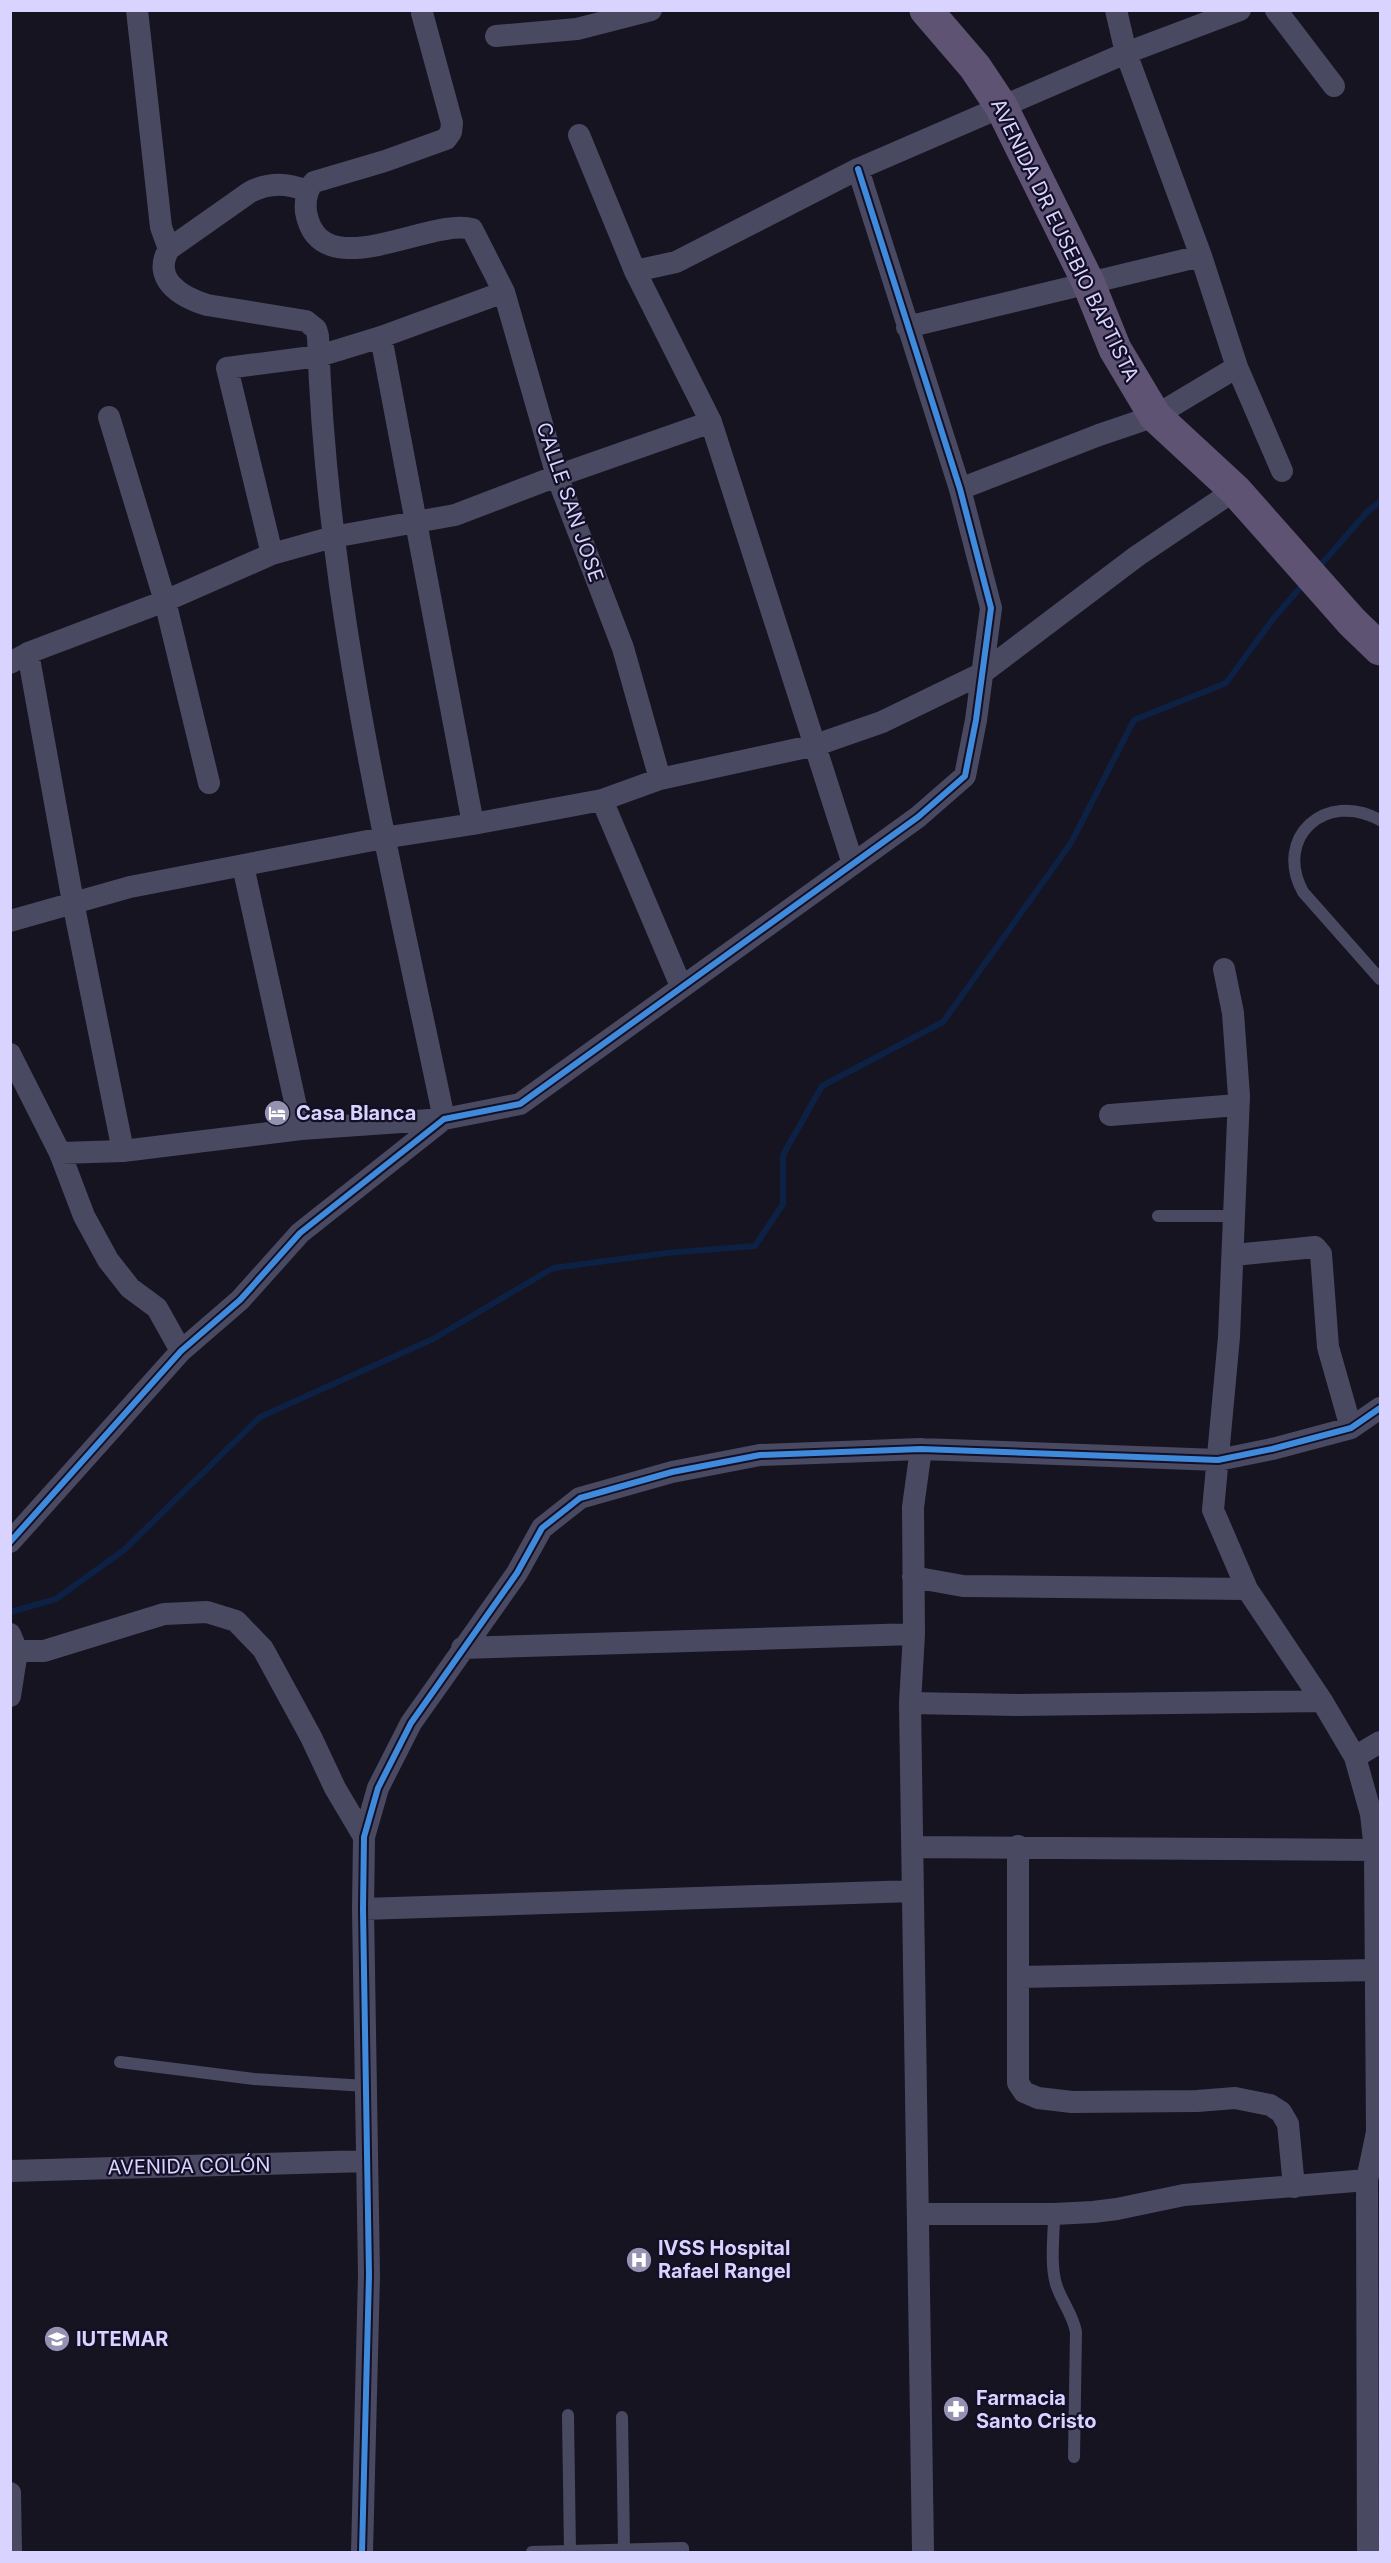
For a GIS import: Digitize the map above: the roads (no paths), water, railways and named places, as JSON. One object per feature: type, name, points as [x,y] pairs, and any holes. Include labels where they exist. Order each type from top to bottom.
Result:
[{"type":"main road","name":"AVENIDA DR EUSEBIO BAPTISTA","points":[[926,10],[975,67],[1001,106],[1088,282],[1115,349],[1155,416],[1235,490],[1380,650]]},
{"type":"street","points":[[137,10],[160,227],[169,249]]},
{"type":"street","points":[[496,36],[577,29],[651,10]]},
{"type":"street","points":[[1116,10],[1126,53],[1201,256],[1237,367],[1282,471]]},
{"type":"street","points":[[634,271],[676,262],[858,169],[1126,53],[1240,10]]},
{"type":"street","points":[[1276,10],[1334,86]]},
{"type":"street","points":[[422,13],[452,123],[449,136],[386,161],[318,179],[310,185],[307,191],[285,184],[261,187],[250,192],[169,249],[164,260],[164,274],[166,280],[180,293],[207,305],[306,321],[316,329],[333,537],[353,674],[383,838],[444,1119]]},
{"type":"street","points":[[579,135],[634,271],[711,422],[853,864]]},
{"type":"street","points":[[60,1153],[123,1151],[301,1129],[444,1119],[520,1104],[936,803],[965,776],[976,720],[991,608],[960,489],[858,169]]},
{"type":"street","name":"CALLE SAN JOSE","points":[[307,191],[306,207],[311,226],[325,241],[342,247],[360,248],[457,226],[472,229],[504,292],[556,476],[623,648],[660,779]]},
{"type":"street","points":[[908,327],[1201,256]]},
{"type":"street","points":[[272,554],[227,368],[319,356],[381,337],[504,292]]},
{"type":"street","points":[[381,337],[473,824]]},
{"type":"street","points":[[960,489],[1099,435],[1155,416],[1237,367]]},
{"type":"street","points":[[109,417],[165,601],[209,783]]},
{"type":"street","points":[[123,1151],[73,902],[19,658],[165,601],[272,554],[333,537],[455,514],[711,422]]},
{"type":"street","points":[[10,921],[130,887],[383,838],[602,800],[660,779],[816,745],[882,722],[981,674],[1137,556],[1235,490]]},
{"type":"street","points":[[602,800],[681,986]]},
{"type":"street","points":[[243,866],[301,1129]]},
{"type":"street","points":[[1224,969],[1233,1013],[1238,1105],[1233,1255],[1213,1510],[1246,1589],[1322,1701],[1355,1756],[1371,1814],[1375,1850],[1379,2132],[1367,2180],[1368,2553]]},
{"type":"street","points":[[10,1054],[60,1153],[84,1216],[108,1260],[130,1288],[157,1308],[181,1351]]},
{"type":"street","points":[[1110,1115],[1238,1105]]},
{"type":"street","points":[[11,1541],[181,1351],[240,1300],[300,1233],[444,1119]]},
{"type":"street","points":[[1233,1255],[1315,1247],[1321,1254],[1328,1347],[1352,1428]]},
{"type":"street","points":[[362,2553],[369,2275],[363,1909],[364,1837],[378,1788],[411,1723],[462,1648],[517,1574],[542,1528],[580,1498],[672,1472],[760,1455],[921,1449],[1218,1460],[1272,1449],[1352,1428],[1380,1408]]},
{"type":"street","points":[[921,1449],[913,1507],[914,1634],[910,1703],[914,1847],[922,2553]]},
{"type":"street","points":[[912,1577],[963,1586],[1246,1589]]},
{"type":"street","points":[[10,1696],[14,1643],[44,1651],[164,1614],[207,1612],[236,1621],[263,1649],[311,1737],[335,1788],[364,1837]]},
{"type":"street","points":[[462,1648],[914,1634]]},
{"type":"street","points":[[910,1703],[1018,1705],[1322,1701]]},
{"type":"street","points":[[1355,1756],[1380,1742]]},
{"type":"street","points":[[1018,1846],[1018,2083],[1024,2092],[1038,2098],[1071,2102],[1197,2101],[1235,2098],[1270,2105],[1281,2112],[1288,2124],[1294,2187]]},
{"type":"street","points":[[914,1847],[1375,1850]]},
{"type":"street","points":[[363,1909],[914,1891]]},
{"type":"street","points":[[1019,1977],[1376,1970]]},
{"type":"street","name":"AVENIDA COLÓN","points":[[10,2170],[367,2161]]},
{"type":"street","points":[[919,2214],[1054,2214],[1117,2209],[1184,2195],[1367,2180]]},
{"type":"street","points":[[11,2503],[11,2553]]},
{"type":"lane","points":[[1380,820],[1351,809],[1331,811],[1322,815],[1302,835],[1295,856],[1296,876],[1303,892],[1380,979]]},
{"type":"lane","points":[[1158,1216],[1235,1216]]},
{"type":"lane","points":[[120,2062],[254,2079],[366,2086]]},
{"type":"lane","points":[[1054,2214],[1054,2273],[1058,2290],[1074,2321],[1076,2332],[1074,2457]]},
{"type":"lane","points":[[568,2415],[570,2551]]},
{"type":"lane","points":[[622,2417],[624,2548]]},
{"type":"lane","points":[[532,2553],[624,2548],[683,2550]]},
{"type":"waterway","points":[[1318,568],[1368,511],[1380,502]]},
{"type":"waterway","points":[[10,1612],[56,1599],[124,1550],[260,1417],[433,1339],[553,1268],[667,1253],[755,1246],[783,1204],[783,1155],[822,1086],[943,1022],[1071,843],[1134,720],[1226,683],[1273,619],[1305,582]]},
{"type":"place","name":"Casa Blanca","points":[[277,1113]]},
{"type":"place","name":"IVSS Hospital Rafael Rangel","points":[[639,2260]]},
{"type":"place","name":"IUTEMAR","points":[[57,2339]]},
{"type":"place","name":"Farmacia Santo Cristo","points":[[956,2409]]}]
